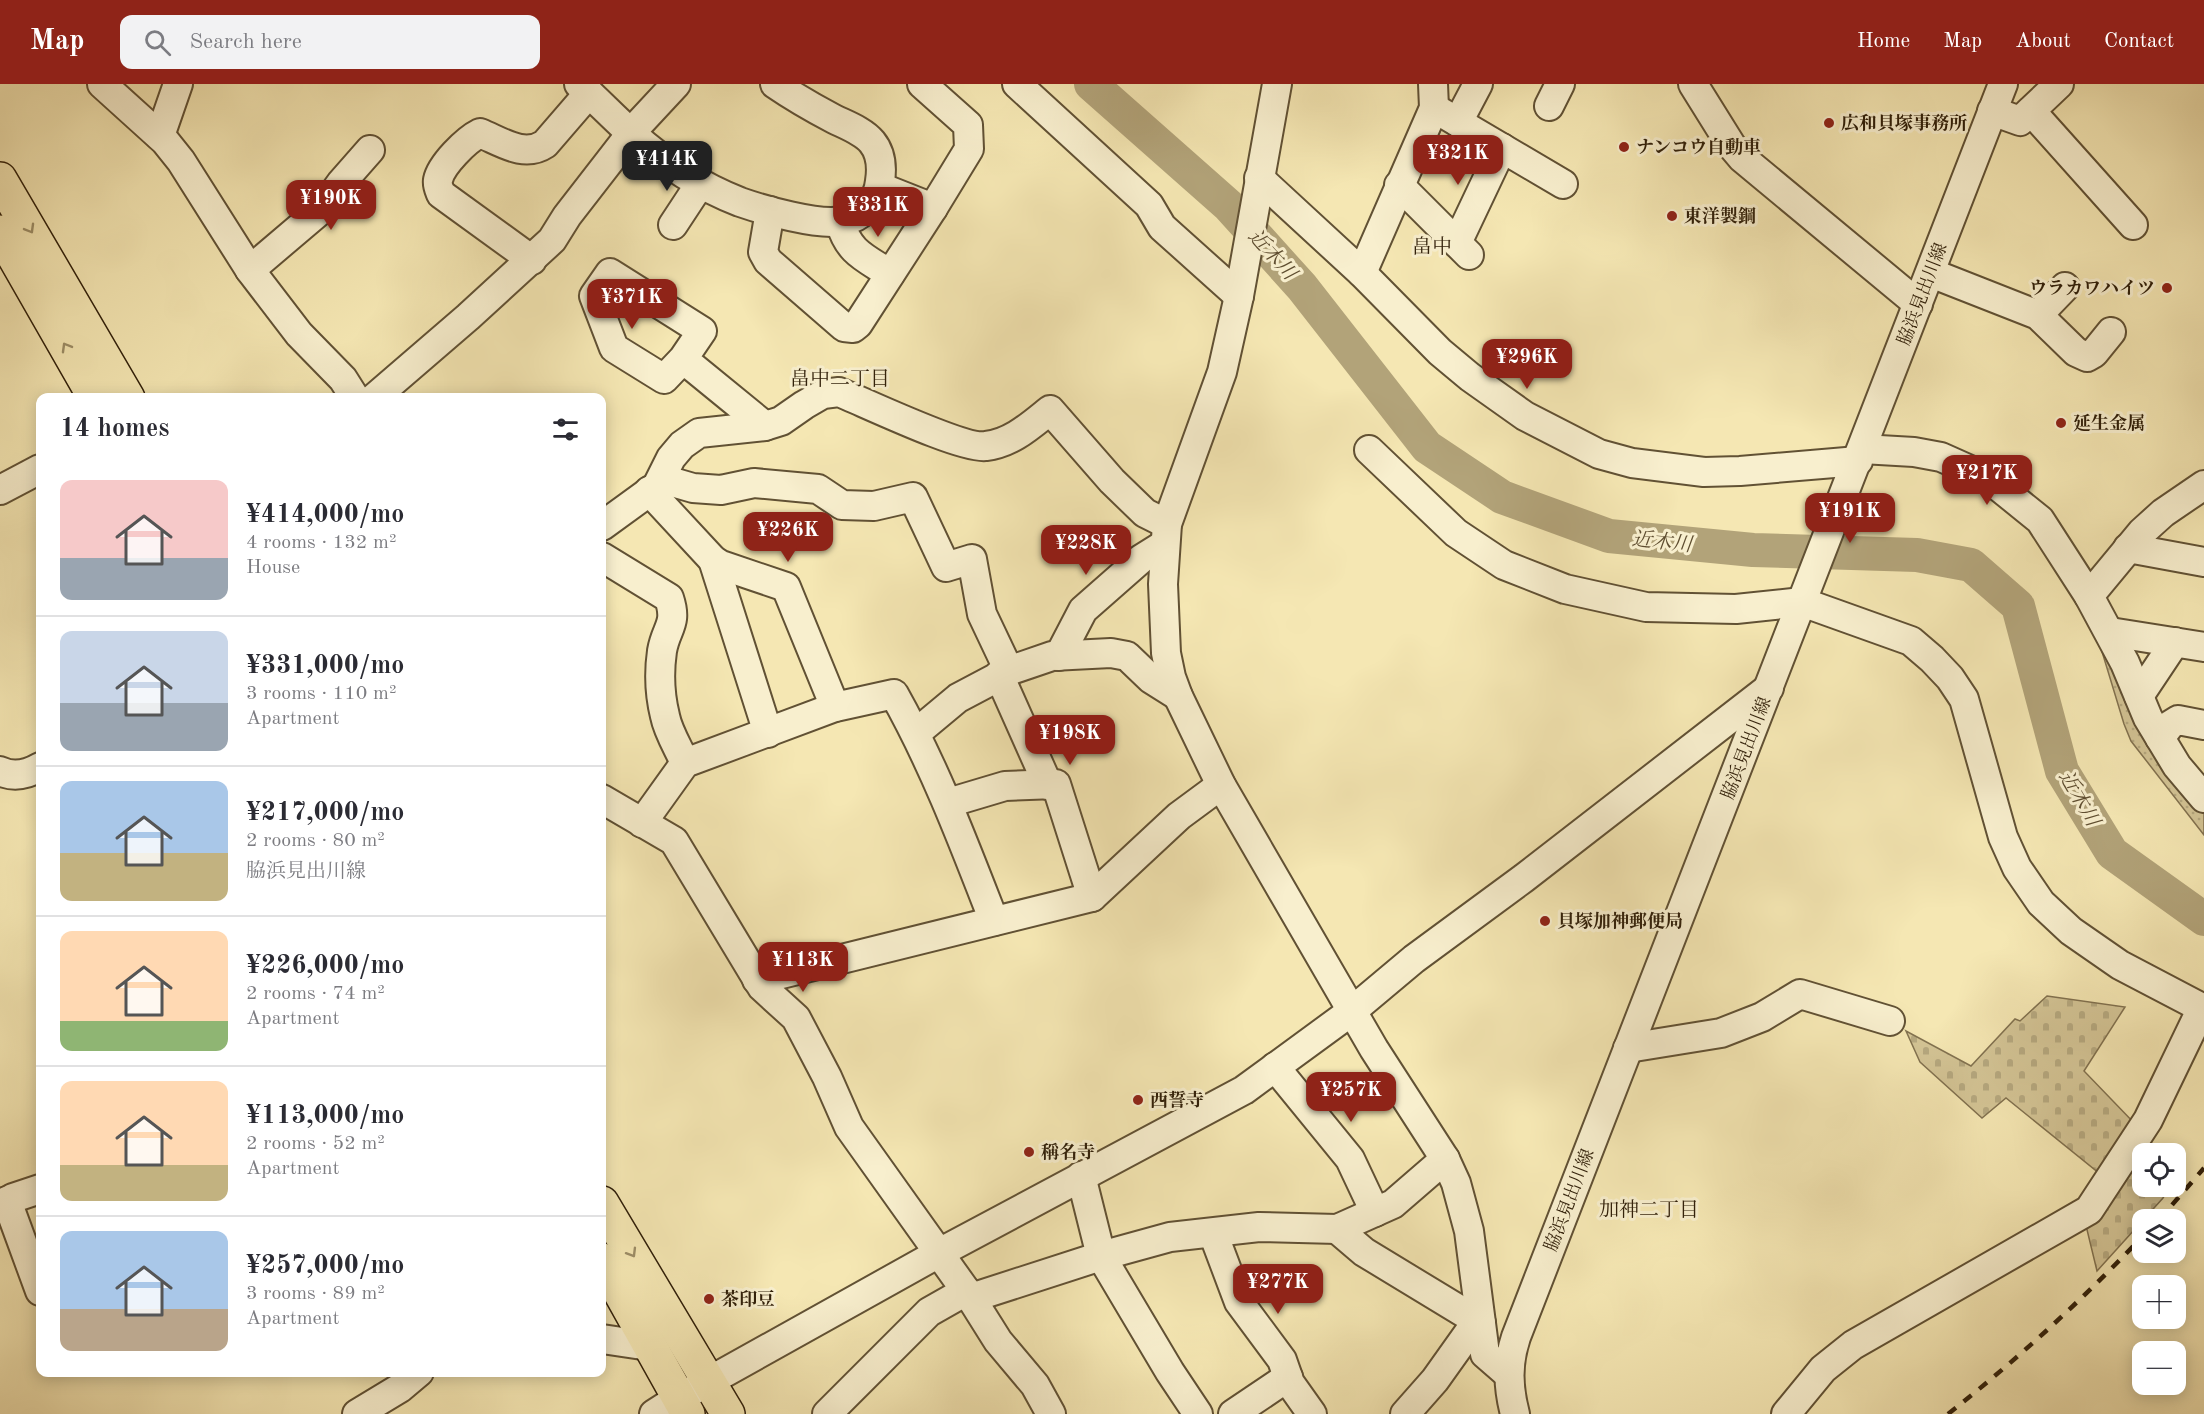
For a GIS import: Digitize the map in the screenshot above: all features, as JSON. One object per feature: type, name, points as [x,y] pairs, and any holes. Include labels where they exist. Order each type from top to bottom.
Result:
[{"type":"main road","points":[[0,179],[125,393]]},
{"type":"main road","points":[[0,232],[92,393]]},
{"type":"main road","points":[[606,1210],[728,1414]]},
{"type":"main road","points":[[606,1267],[649,1346],[673,1409]]},
{"type":"street","points":[[102,84],[160,136],[181,161],[250,270],[299,334],[343,379],[352,393]]},
{"type":"street","points":[[160,136],[178,84]]},
{"type":"street","points":[[380,393],[552,240],[567,216],[631,133],[676,84]]},
{"type":"street","points":[[531,260],[441,194],[438,184],[439,176],[468,139],[480,133],[525,151],[536,150],[545,144],[584,88],[631,133],[672,166],[700,184],[740,202],[798,217],[840,222],[854,219],[865,212],[880,187],[881,159],[873,143],[862,134],[795,98],[775,84]]},
{"type":"street","points":[[770,211],[763,252],[768,261],[844,327],[853,328],[858,324],[969,149],[968,125],[922,84]]},
{"type":"street","points":[[1017,84],[1066,132],[1149,205],[1162,227],[1239,291]]},
{"type":"street","points":[[1277,84],[1222,372],[1166,534],[1163,584],[1166,653],[1178,696],[1221,785],[1374,1049],[1445,1159],[1459,1191],[1469,1231],[1479,1322],[1485,1354],[1508,1374]]},
{"type":"street","points":[[1458,122],[1478,84]]},
{"type":"street","points":[[1693,84],[1731,145],[1742,158],[1918,304]]},
{"type":"street","name":"脇浜見出川線","points":[[1515,1414],[1508,1374],[1509,1358],[1516,1337],[2003,84]]},
{"type":"street","points":[[1992,111],[2020,121],[2059,84]]},
{"type":"street","points":[[1362,273],[1433,96],[1458,122],[1563,184]]},
{"type":"street","points":[[2031,111],[2075,173],[2123,221]]},
{"type":"street","points":[[1399,185],[1463,249],[1502,148]]},
{"type":"street","points":[[250,270],[323,208],[370,150]]},
{"type":"street","points":[[1259,182],[1362,273],[1440,352],[1470,377],[1525,416],[1599,454],[1632,463],[1704,472],[1858,460],[1914,452],[1941,458],[1988,478],[2040,520],[2110,632],[2148,718],[2177,766],[2204,798]]},
{"type":"street","points":[[673,225],[700,184]]},
{"type":"street","points":[[880,187],[933,208]]},
{"type":"street","points":[[840,222],[845,238],[853,250],[890,274]]},
{"type":"street","points":[[1931,273],[2038,315],[2076,352],[2087,357],[2094,353],[2111,332]]},
{"type":"street","points":[[2038,315],[2065,287]]},
{"type":"street","points":[[683,359],[765,426]]},
{"type":"street","points":[[606,523],[655,485],[671,458],[682,445],[699,433],[765,426],[782,421],[823,394],[839,392],[947,436],[984,447],[1002,443],[1023,432],[1050,410],[1112,481],[1166,534]]},
{"type":"street","points":[[1369,450],[1456,533],[1504,565],[1565,589],[1646,607],[1736,609],[1802,602],[1911,641],[1950,678],[1964,699],[2003,837],[2017,868],[2041,903],[2071,931],[2120,965],[2203,1008],[2148,1120],[2090,1210],[1853,1345],[1823,1369],[1786,1414]]},
{"type":"street","points":[[0,490],[36,471]]},
{"type":"street","points":[[655,485],[721,490],[754,483],[818,489],[842,505],[874,506],[913,497],[946,567],[972,559],[982,614],[1048,785]]},
{"type":"street","points":[[655,485],[713,560],[768,733]]},
{"type":"street","points":[[2089,596],[2142,532],[2163,513],[2204,485]]},
{"type":"street","points":[[1059,656],[1083,609],[1142,559],[1166,534]]},
{"type":"street","points":[[2128,548],[2204,562]]},
{"type":"street","points":[[606,559],[669,598],[674,612],[662,649],[661,685],[665,718],[685,764]]},
{"type":"street","points":[[713,560],[721,565],[786,587],[835,707]]},
{"type":"street","points":[[2110,632],[2204,647]]},
{"type":"street","points":[[2139,696],[2175,642]]},
{"type":"street","points":[[916,733],[958,698],[1004,673],[1052,656],[1111,653],[1127,656],[1151,679],[1178,696]]},
{"type":"street","points":[[673,1409],[709,1381],[939,1253],[1244,1090],[1352,1011],[1414,960],[1524,878],[1770,687]]},
{"type":"street","points":[[642,823],[685,764],[835,707],[894,694],[916,733],[948,803],[994,921]]},
{"type":"street","points":[[2160,738],[2170,725],[2178,720],[2204,725]]},
{"type":"street","points":[[0,771],[6,774],[28,774],[36,769]]},
{"type":"street","points":[[948,803],[1005,786],[1056,784],[1092,897]]},
{"type":"street","points":[[757,980],[1092,897],[1179,816],[1221,785]]},
{"type":"street","points":[[606,801],[674,841],[757,980],[796,1018],[828,1077],[849,1127],[969,1294],[998,1341],[1035,1385],[1051,1414]]},
{"type":"street","points":[[1628,1048],[1721,1033],[1762,1017],[1800,994],[1890,1021]]},
{"type":"street","points":[[1275,1067],[1350,1159],[1375,1212]]},
{"type":"street","points":[[827,1414],[929,1312],[969,1294],[1170,1237],[1259,1227],[1337,1229],[1393,1204],[1445,1159]]},
{"type":"street","points":[[1081,1176],[1101,1256],[1170,1372],[1198,1414]]},
{"type":"street","points":[[36,1191],[4,1204],[36,1281]]},
{"type":"street","points":[[1337,1229],[1364,1252],[1479,1322]]},
{"type":"street","points":[[1213,1233],[1239,1302],[1282,1360],[1290,1383],[1312,1414]]},
{"type":"street","points":[[1405,1414],[1435,1380],[1479,1322]]},
{"type":"street","points":[[606,1339],[649,1346]]},
{"type":"street","points":[[357,1414],[400,1388],[410,1377]]},
{"type":"street","points":[[1233,1414],[1288,1377]]},
{"type":"green space","points":[[2100,645],[2204,802],[2204,835],[2131,741]]},
{"type":"green space","points":[[2047,996],[2125,1007],[2084,1071],[2151,1143],[2132,1143],[2132,1197],[2164,1197],[2153,1209],[2132,1209],[2132,1232],[2097,1271],[2081,1205],[2100,1174],[2006,1098],[1982,1118],[1920,1062],[1906,1031],[1971,1066],[2015,1019],[2020,1021]]},
{"type":"waterway","name":"近木川","points":[[1091,84],[1229,206],[1302,287],[1427,447],[1502,497],[1609,536],[1753,550],[1917,555],[1971,565],[2018,606],[2062,771],[2112,853],[2204,919]]},
{"type":"railway","points":[[2169,1209],[2204,1168]]},
{"type":"railway","points":[[1948,1414],[2048,1329],[2132,1247]]},
{"type":"place","name":"広和貝塚事務所","points":[[1829,123]]},
{"type":"place","name":"ナンコウ自動車","points":[[1624,147]]},
{"type":"place","name":"東洋製鋼","points":[[1672,216]]},
{"type":"place","name":"ウラカワハイツ","points":[[2167,288]]},
{"type":"place","name":"延生金属","points":[[2061,423]]},
{"type":"place","name":"貝塚加神郵便局","points":[[1545,921]]},
{"type":"place","name":"西誓寺","points":[[1138,1100]]},
{"type":"place","name":"稱名寺","points":[[1029,1152]]},
{"type":"place","name":"茶印豆","points":[[709,1299]]},
{"type":"district","name":"畠中","points":[[1432,246]]},
{"type":"district","name":"畠中二丁目","points":[[840,378]]},
{"type":"district","name":"加神二丁目","points":[[1649,1209]]}]
